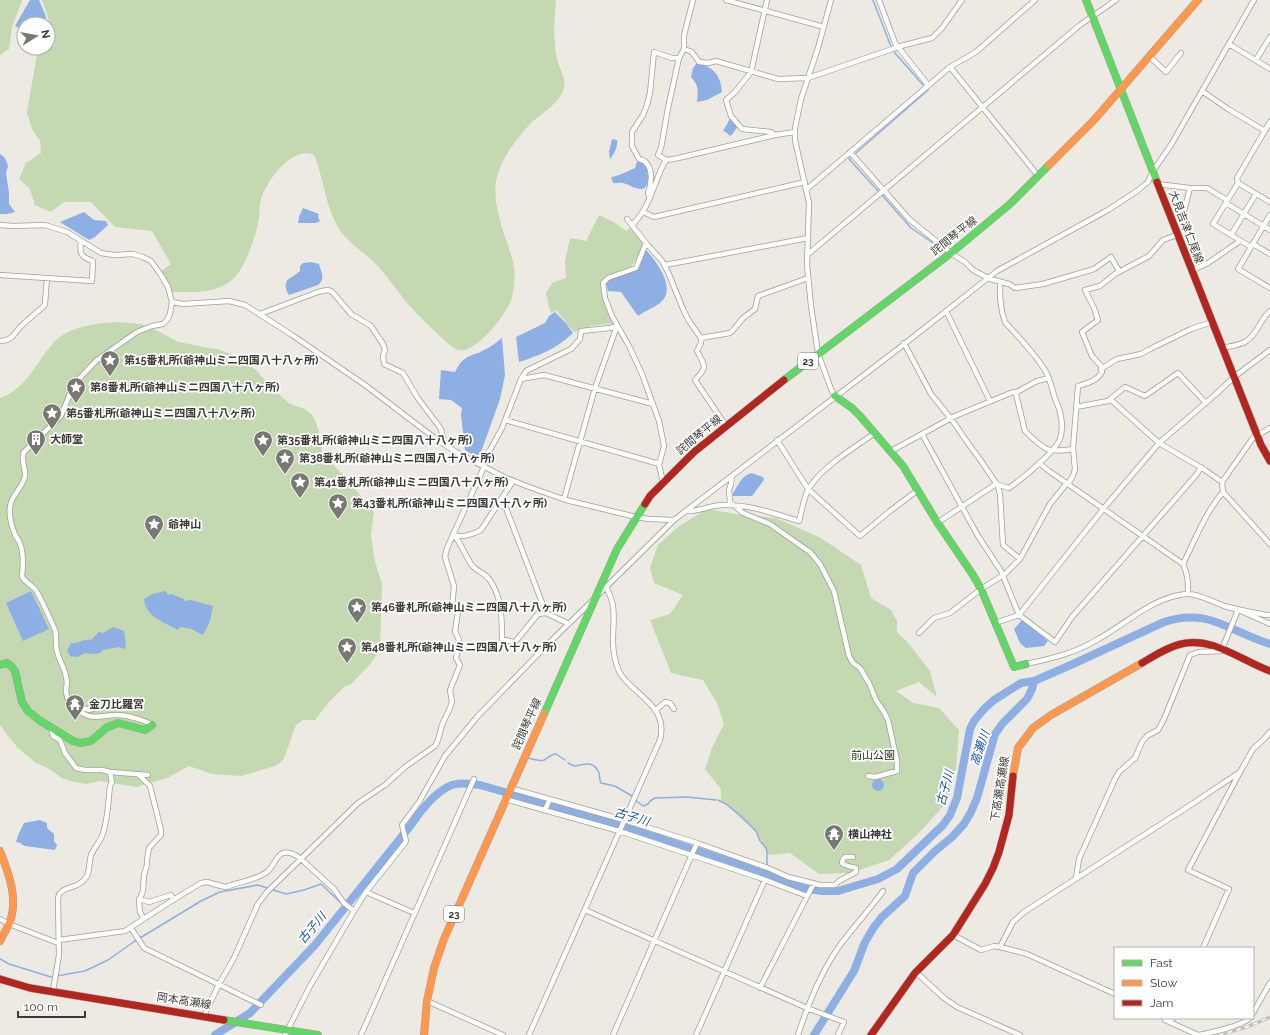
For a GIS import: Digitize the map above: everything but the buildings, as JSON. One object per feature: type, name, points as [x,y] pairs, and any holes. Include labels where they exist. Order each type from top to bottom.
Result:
[{"type":"main road","name":"大見吉津仁尾線","points":[[1086,0],[1191,271],[1257,436],[1270,461]]},
{"type":"main road","name":"詫間琴平線","points":[[424,1035],[427,1001],[434,968],[444,939],[617,549],[650,496],[694,452],[726,426],[818,353],[951,253],[1010,204],[1095,119],[1198,0]]},
{"type":"main road","points":[[835,396],[852,408],[891,450],[903,466],[937,523],[981,589],[1014,667],[1026,664]]},
{"type":"main road","name":"下高瀬高瀬線","points":[[872,1035],[915,973],[953,935],[972,906],[993,868],[999,852],[1008,815],[1014,761],[1018,748],[1033,728],[1051,715],[1175,645],[1194,642],[1210,644],[1270,671]]},
{"type":"main road","points":[[0,665],[4,664],[12,666],[16,672],[20,700],[24,707],[31,714],[73,741],[80,743],[91,740],[106,728],[118,723],[145,730],[152,725]]},
{"type":"main road","points":[[0,851],[12,888],[13,910],[9,924],[0,941]]},
{"type":"main road","name":"岡本高瀬線","points":[[0,980],[53,992],[204,1016],[287,1032],[318,1035]]},
{"type":"street","points":[[693,0],[684,35],[684,49],[679,58],[661,148],[658,154],[666,160],[674,159],[775,135],[795,132]]},
{"type":"street","points":[[726,0],[824,27]]},
{"type":"street","points":[[766,0],[751,72],[735,92],[726,100],[731,116],[742,129],[771,132],[775,135]]},
{"type":"street","points":[[835,396],[818,353],[808,278],[807,255],[809,203],[795,132],[801,99],[831,1],[836,0]]},
{"type":"street","points":[[878,0],[897,48],[928,85]]},
{"type":"street","points":[[684,49],[692,52],[699,62],[716,61],[778,79],[808,78],[890,50],[932,38],[942,28],[962,0]]},
{"type":"street","points":[[807,189],[928,85],[950,67],[976,52],[1035,0]]},
{"type":"street","points":[[807,255],[1092,15],[1116,0]]},
{"type":"street","points":[[287,1032],[310,986],[352,910],[404,843],[404,827],[402,825],[419,802],[445,756],[489,705],[547,645],[674,520],[987,278],[997,271],[1108,210],[1126,199],[1148,182],[1153,171],[1171,145],[1254,0]]},
{"type":"street","points":[[1256,60],[1270,37]]},
{"type":"street","points":[[1229,44],[1270,69]]},
{"type":"street","points":[[650,198],[648,193],[650,185],[649,167],[643,160],[639,159],[632,146],[632,132],[647,106],[650,93],[654,52],[672,58],[679,58]]},
{"type":"street","points":[[1149,56],[1166,72],[1181,53]]},
{"type":"street","points":[[950,67],[1035,172]]},
{"type":"street","points":[[1202,91],[1228,109],[1265,131]]},
{"type":"street","points":[[1270,122],[1237,178],[1238,183],[1213,224],[1240,241],[1270,254]]},
{"type":"street","points":[[850,152],[910,220],[951,253],[987,278],[1009,284],[1015,288],[1043,284],[1094,270],[1111,257],[1119,271]]},
{"type":"street","points":[[632,225],[639,217],[650,198],[666,160]]},
{"type":"street","points":[[642,212],[654,217],[805,182]]},
{"type":"street","points":[[1238,183],[1270,202]]},
{"type":"street","points":[[1157,184],[1190,188],[1207,188],[1270,230]]},
{"type":"street","points":[[1184,212],[1190,188]]},
{"type":"street","points":[[1231,235],[1256,194]]},
{"type":"street","points":[[1270,215],[1238,269],[1270,288]]},
{"type":"street","points":[[627,219],[665,265],[683,309],[700,338],[701,343],[697,351],[703,360],[705,367],[696,380],[726,426]]},
{"type":"street","points":[[0,224],[13,226],[45,225],[61,229],[101,253],[114,255],[139,255],[151,261],[168,287],[172,302],[170,314],[167,320],[163,324],[152,326],[137,332],[117,345],[93,364],[74,384],[61,416],[24,452],[23,460],[25,477],[10,506],[14,532],[20,544],[23,559],[22,577],[36,590],[56,632],[56,651],[65,670],[68,682],[66,691],[68,699],[76,709],[83,714],[96,718],[117,715],[125,716],[148,722],[152,725]]},
{"type":"street","points":[[919,633],[934,618],[950,613],[981,589],[1003,575],[1020,559],[1050,504],[1073,476],[1075,469],[1073,449],[1078,386],[1094,381],[1102,372],[1092,356],[1082,332],[1098,320],[1085,290],[1100,286],[1119,271],[1149,256],[1163,240],[1177,235]]},
{"type":"street","points":[[665,265],[808,238]]},
{"type":"street","points":[[0,276],[92,281],[92,262],[83,258],[81,254],[81,241]]},
{"type":"street","points":[[1191,271],[1208,263],[1240,241]]},
{"type":"street","points":[[646,243],[636,268],[608,278],[603,283],[605,298],[617,326],[638,367],[659,421],[664,446],[659,465],[663,482]]},
{"type":"street","points":[[0,341],[12,337],[21,326],[44,306],[47,278]]},
{"type":"street","points":[[700,338],[730,333],[743,318],[755,309],[758,296],[808,278]]},
{"type":"street","points":[[996,484],[1009,488],[1025,477],[1052,450],[1059,440],[1061,433],[1057,403],[1049,378],[1041,364],[1005,322],[1002,314],[1000,282]]},
{"type":"street","points":[[260,314],[318,292],[327,290],[331,291],[351,314],[371,326],[383,344],[385,350],[384,364],[403,373],[417,397],[441,429],[444,444]]},
{"type":"street","points":[[172,302],[183,304],[229,301],[245,305],[364,385],[411,421],[456,452],[529,488],[564,500],[636,517],[674,520]]},
{"type":"street","points":[[946,311],[990,401]]},
{"type":"street","points":[[1222,348],[1242,344],[1248,341],[1255,333],[1266,314],[1270,311]]},
{"type":"street","points":[[1101,369],[1117,359],[1141,354],[1190,329],[1212,322]]},
{"type":"street","points":[[479,464],[490,450],[502,428],[526,370],[572,349],[580,339],[581,331],[617,326]]},
{"type":"street","points":[[564,500],[595,388],[617,326]]},
{"type":"street","points":[[904,343],[931,394],[951,418],[996,484],[1000,494],[1003,545],[1020,559]]},
{"type":"street","points":[[995,623],[1019,615],[1104,508],[1159,443],[1234,377],[1270,350]]},
{"type":"street","points":[[1076,407],[1108,401],[1125,387],[1144,396],[1178,373],[1206,403]]},
{"type":"street","points":[[521,379],[544,375],[653,404]]},
{"type":"street","points":[[891,450],[951,418],[1013,392],[1015,393],[1038,381],[1049,378]]},
{"type":"street","points":[[1015,393],[1019,403],[1025,431],[1047,449],[1073,449]]},
{"type":"street","points":[[1110,399],[1159,443],[1201,467],[1222,482]]},
{"type":"street","points":[[505,420],[656,463],[660,462]]},
{"type":"street","points":[[1270,428],[1253,438],[1222,482],[1223,492],[1270,544]]},
{"type":"street","points":[[686,511],[700,510],[722,505],[742,506],[799,521],[808,489],[827,468],[875,433]]},
{"type":"street","points":[[922,434],[978,536],[1001,571],[1019,615],[1055,642],[1072,617],[1197,474],[1201,467]]},
{"type":"street","points":[[777,440],[808,489],[860,536],[918,490]]},
{"type":"street","points":[[1039,463],[1183,564],[1188,578],[1188,594]]},
{"type":"street","points":[[204,1016],[219,984],[233,960],[258,904],[266,893],[300,858],[358,803],[385,785],[405,767],[435,746],[452,702],[450,690],[460,665],[456,658],[459,640],[455,631],[458,612],[452,607],[454,586],[446,557],[447,548],[484,467]]},
{"type":"street","points":[[732,476],[729,490],[730,502],[743,512],[770,524],[810,552],[820,564],[834,591],[849,656],[865,676],[876,700],[884,712],[888,720],[894,744],[897,771],[875,777],[868,776]]},
{"type":"street","points":[[453,534],[458,536],[481,530],[513,481]]},
{"type":"street","points":[[937,523],[996,484]]},
{"type":"street","points":[[1183,564],[1210,508],[1223,492]]},
{"type":"street","points":[[498,503],[506,508],[546,613]]},
{"type":"street","points":[[453,534],[462,546],[471,564],[476,570],[483,573],[493,585],[497,595],[502,619],[502,639],[515,642],[538,614],[546,613],[569,624]]},
{"type":"street","points":[[529,1035],[660,740],[662,730],[656,710],[628,683],[619,671],[613,641],[613,607],[606,587]]},
{"type":"street","points":[[1026,664],[1071,653],[1101,638],[1138,612],[1166,599],[1188,594],[1238,610],[1270,624]]},
{"type":"street","points":[[1238,610],[1268,616]]},
{"type":"street","points":[[1076,878],[1079,859],[1115,778],[1119,772],[1135,758],[1142,742],[1147,736],[1158,730],[1164,719],[1190,655],[1198,652],[1222,651],[1238,610]]},
{"type":"street","points":[[656,710],[665,702],[670,703],[674,709]]},
{"type":"street","points":[[76,709],[78,706],[90,710],[95,708]]},
{"type":"street","points":[[51,727],[53,736],[60,740],[65,754],[76,768],[139,775],[148,774]]},
{"type":"street","points":[[1203,947],[1229,889],[1188,870],[1253,749],[1270,732]]},
{"type":"street","points":[[53,992],[59,955],[59,894],[62,891],[74,887],[83,881],[87,876],[90,858],[94,848],[102,837],[105,826],[110,786],[112,782],[110,772]]},
{"type":"street","points":[[1000,947],[1013,922],[1024,912],[1240,772]]},
{"type":"street","points":[[139,775],[150,786],[161,830],[160,835],[149,848],[148,865],[144,875],[143,891],[139,899],[140,912],[144,919]]},
{"type":"street","points":[[361,1035],[474,779]]},
{"type":"street","points":[[510,788],[697,843],[788,877],[820,885],[835,885],[856,872],[856,868],[844,865],[842,863],[845,857],[853,857]]},
{"type":"street","points":[[505,799],[619,831],[693,855],[807,896]]},
{"type":"street","points":[[545,810],[550,799]]},
{"type":"street","points":[[613,1035],[697,843]]},
{"type":"street","points":[[0,919],[9,924],[59,941],[125,931],[201,883],[207,882],[226,887],[260,876],[270,870],[277,857],[288,852],[300,858],[334,889],[344,903],[352,910]]},
{"type":"street","points":[[696,1035],[765,880]]},
{"type":"street","points":[[760,988],[814,883]]},
{"type":"street","points":[[798,1035],[812,995],[836,951],[883,891]]},
{"type":"street","points":[[366,892],[414,913]]},
{"type":"street","points":[[139,899],[148,902],[171,895],[173,900]]},
{"type":"street","points":[[585,910],[808,1009],[844,1022],[838,1035]]},
{"type":"street","points":[[131,928],[144,948],[261,1005]]},
{"type":"street","points":[[953,935],[981,950],[994,946],[1027,954],[1114,994]]},
{"type":"street","points":[[915,973],[944,998],[957,1006],[1020,1035]]},
{"type":"street","points":[[1254,1010],[1270,983]]},
{"type":"street","points":[[427,1001],[503,1035]]},
{"type":"street","points":[[1169,1019],[1199,1035],[1209,1034],[1244,1022],[1248,1019]]},
{"type":"green space","points":[[0,0],[22,0],[12,27],[9,49],[0,55]]},
{"type":"green space","points":[[42,0],[556,0],[554,22],[555,49],[564,80],[564,87],[555,103],[529,125],[513,144],[501,166],[496,181],[495,189],[498,214],[512,256],[514,274],[511,300],[497,323],[481,340],[466,350],[459,350],[451,346],[408,304],[375,263],[350,242],[338,227],[327,201],[314,155],[306,153],[297,155],[289,160],[274,175],[260,202],[256,233],[242,267],[227,284],[212,290],[172,292],[161,271],[171,264],[152,231],[115,227],[91,202],[64,202],[51,212],[35,205],[30,189],[19,179],[26,163],[41,153],[40,141],[32,129],[27,112],[37,56],[56,56],[56,16],[47,16]]},
{"type":"green space","points":[[599,215],[614,222],[626,231],[630,228],[643,243],[638,257],[629,268],[611,276],[602,284],[616,323],[590,326],[574,332],[556,310],[551,313],[546,293],[552,283],[566,278],[565,261],[570,238],[586,241]]},
{"type":"green space","name":"爺神山","points":[[119,322],[141,324],[178,342],[220,350],[235,356],[256,370],[275,391],[290,404],[305,409],[311,414],[315,420],[319,432],[322,453],[346,478],[374,512],[371,535],[375,562],[382,584],[380,650],[371,663],[350,685],[345,686],[329,702],[315,720],[303,720],[296,725],[284,758],[275,766],[241,776],[212,774],[189,766],[167,778],[136,787],[100,781],[86,784],[62,778],[48,768],[36,763],[18,748],[0,725],[0,398],[14,391],[25,381],[53,343],[64,334],[87,326]]},
{"type":"green space","name":"前山公園","points":[[707,509],[736,514],[776,518],[821,538],[861,565],[871,598],[891,610],[897,621],[897,632],[909,644],[930,671],[937,697],[919,682],[896,691],[913,703],[939,708],[959,730],[956,768],[946,803],[919,833],[889,860],[850,873],[819,874],[790,853],[769,855],[757,833],[721,800],[721,789],[705,769],[712,748],[724,724],[717,703],[703,680],[671,673],[650,620],[670,614],[683,595],[654,583],[650,568],[658,545],[678,527]]},
{"type":"water","points":[[30,0],[39,0],[45,16],[21,16]]},
{"type":"water","points":[[697,63],[708,67],[716,73],[720,81],[722,92],[707,100],[697,102],[697,88],[691,77],[693,68]]},
{"type":"water","points":[[731,117],[738,126],[731,136],[723,131]]},
{"type":"water","points":[[612,139],[617,140],[617,145],[610,159],[609,152]]},
{"type":"water","points":[[0,154],[5,158],[8,166],[6,173],[9,204],[15,212],[7,214],[0,214]]},
{"type":"water","points":[[641,161],[646,165],[648,175],[648,183],[644,188],[641,189],[623,183],[613,183],[611,177],[620,175],[635,168],[637,162]]},
{"type":"water","points":[[303,208],[319,214],[318,217],[320,221],[316,223],[298,223]]},
{"type":"water","points":[[84,212],[94,220],[106,221],[108,225],[95,237],[89,240],[60,222]]},
{"type":"water","points":[[646,250],[663,274],[667,289],[666,295],[660,303],[638,316],[621,292],[608,291],[606,283],[611,278],[637,268]]},
{"type":"water","points":[[311,262],[319,264],[322,275],[322,280],[320,283],[289,295],[286,288],[287,280],[300,271],[300,266],[303,263]]},
{"type":"water","points":[[555,312],[573,333],[548,351],[519,362],[516,337],[545,323],[549,316]]},
{"type":"water","points":[[502,338],[505,375],[500,399],[481,452],[476,457],[465,450],[461,414],[462,408],[451,400],[439,399],[441,370],[455,372],[465,358],[483,351]]},
{"type":"water","points":[[751,473],[763,477],[764,480],[752,496],[733,496],[733,493],[742,479]]},
{"type":"water","points":[[31,591],[49,629],[23,641],[6,603]]},
{"type":"water","points":[[166,591],[168,595],[171,594],[184,599],[184,601],[190,600],[213,606],[210,621],[203,635],[191,629],[180,627],[178,630],[156,618],[148,610],[144,599],[152,594]]},
{"type":"water","points":[[1022,620],[1048,641],[1044,646],[1026,648],[1020,643],[1014,629]]},
{"type":"water","points":[[113,627],[124,631],[126,647],[124,649],[118,647],[103,650],[100,653],[85,653],[78,657],[70,656],[67,651],[71,643],[91,640],[99,632],[103,633]]},
{"type":"water","points":[[876,779],[880,779],[884,785],[880,791],[876,791],[872,787],[872,783]]},
{"type":"water","points":[[40,820],[47,823],[47,828],[54,834],[54,841],[57,845],[55,850],[25,846],[16,842],[24,823]]},
{"type":"waterway","points":[[873,0],[895,53],[923,85]]},
{"type":"waterway","points":[[856,153],[928,90]]},
{"type":"waterway","points":[[850,158],[849,159],[879,192]]},
{"type":"waterway","points":[[882,195],[911,228],[936,245]]},
{"type":"waterway","name":"古子川","points":[[215,1035],[250,1013],[315,945],[424,808],[440,792],[452,785],[462,783],[480,785],[632,829],[803,888],[822,891],[838,891],[878,879],[897,869],[943,825],[950,815],[957,798],[970,729],[974,721],[994,700],[1021,683],[1034,681],[1164,622],[1180,618],[1194,617],[1206,619],[1270,644]]},
{"type":"waterway","name":"高瀬川","points":[[814,1035],[854,971],[865,942],[874,927],[882,917],[905,896],[913,873],[964,824],[977,798],[995,734],[1002,724],[1027,699],[1034,681]]},
{"type":"waterway","points":[[528,758],[542,761],[556,754],[565,760]]},
{"type":"waterway","points":[[568,763],[574,766],[591,764],[597,769],[601,783],[615,786],[632,796]]},
{"type":"waterway","points":[[635,800],[643,806],[655,798],[687,797],[716,800]]},
{"type":"waterway","points":[[718,800],[726,804],[741,816],[756,831],[760,841],[766,848],[767,875]]},
{"type":"waterway","points":[[0,959],[9,964],[51,977],[85,971],[108,960],[135,941],[201,901],[220,892],[258,885],[286,894],[321,884],[341,903]]},
{"type":"railway","points":[[1219,1035],[1247,1027],[1270,1017]]},
{"type":"traffic: fast","points":[[1086,0],[1157,182]]},
{"type":"traffic: fast","points":[[784,380],[951,253],[1010,204],[1049,165]]},
{"type":"traffic: fast","points":[[835,396],[852,408],[860,416],[903,466],[937,522],[981,589],[1014,667],[1026,664]]},
{"type":"traffic: fast","points":[[544,714],[617,549],[645,504]]},
{"type":"traffic: fast","points":[[0,665],[7,663],[15,671],[22,702],[28,711],[39,720],[73,741],[80,743],[91,741],[106,728],[118,723],[145,730],[152,725]]},
{"type":"traffic: fast","points":[[224,1020],[318,1035]]},
{"type":"traffic: slow","points":[[1049,165],[1095,119],[1198,0]]},
{"type":"traffic: slow","points":[[1013,776],[1018,748],[1033,728],[1051,715],[1142,663]]},
{"type":"traffic: slow","points":[[424,1035],[427,1001],[434,968],[444,939],[544,714]]},
{"type":"traffic: slow","points":[[0,851],[7,869],[13,896],[12,915],[0,941]]},
{"type":"traffic: jam","points":[[1157,182],[1261,445],[1270,461]]},
{"type":"traffic: jam","points":[[645,504],[650,496],[694,452],[784,380]]},
{"type":"traffic: jam","points":[[1142,663],[1171,647],[1193,642],[1215,646],[1270,671]]},
{"type":"traffic: jam","points":[[871,1035],[915,973],[953,935],[985,884],[999,852],[1009,815],[1013,776]]},
{"type":"traffic: jam","points":[[0,979],[30,988],[224,1020]]},
{"type":"place","name":"第15番札所(爺神山ミニ四国八十八ヶ所)","points":[[110,377]]},
{"type":"place","name":"第8番札所(爺神山ミニ四国八十八ヶ所)","points":[[76,404]]},
{"type":"place","name":"第5番札所(爺神山ミニ四国八十八ヶ所)","points":[[52,430]]},
{"type":"place","name":"大師堂","points":[[36,456]]},
{"type":"place","name":"第35番札所(爺神山ミニ四国八十八ヶ所)","points":[[263,457]]},
{"type":"place","name":"第38番札所(爺神山ミニ四国八十八ヶ所)","points":[[285,475]]},
{"type":"place","name":"第41番札所(爺神山ミニ四国八十八ヶ所)","points":[[300,499]]},
{"type":"place","name":"第43番札所(爺神山ミニ四国八十八ヶ所)","points":[[338,520]]},
{"type":"place","name":"爺神山","points":[[154,541]]},
{"type":"place","name":"第46番札所(爺神山ミニ四国八十八ヶ所)","points":[[357,624]]},
{"type":"place","name":"第48番札所(爺神山ミニ四国八十八ヶ所)","points":[[347,664]]},
{"type":"place","name":"金刀比羅宮","points":[[75,721]]},
{"type":"place","name":"横山神社","points":[[834,851]]}]
